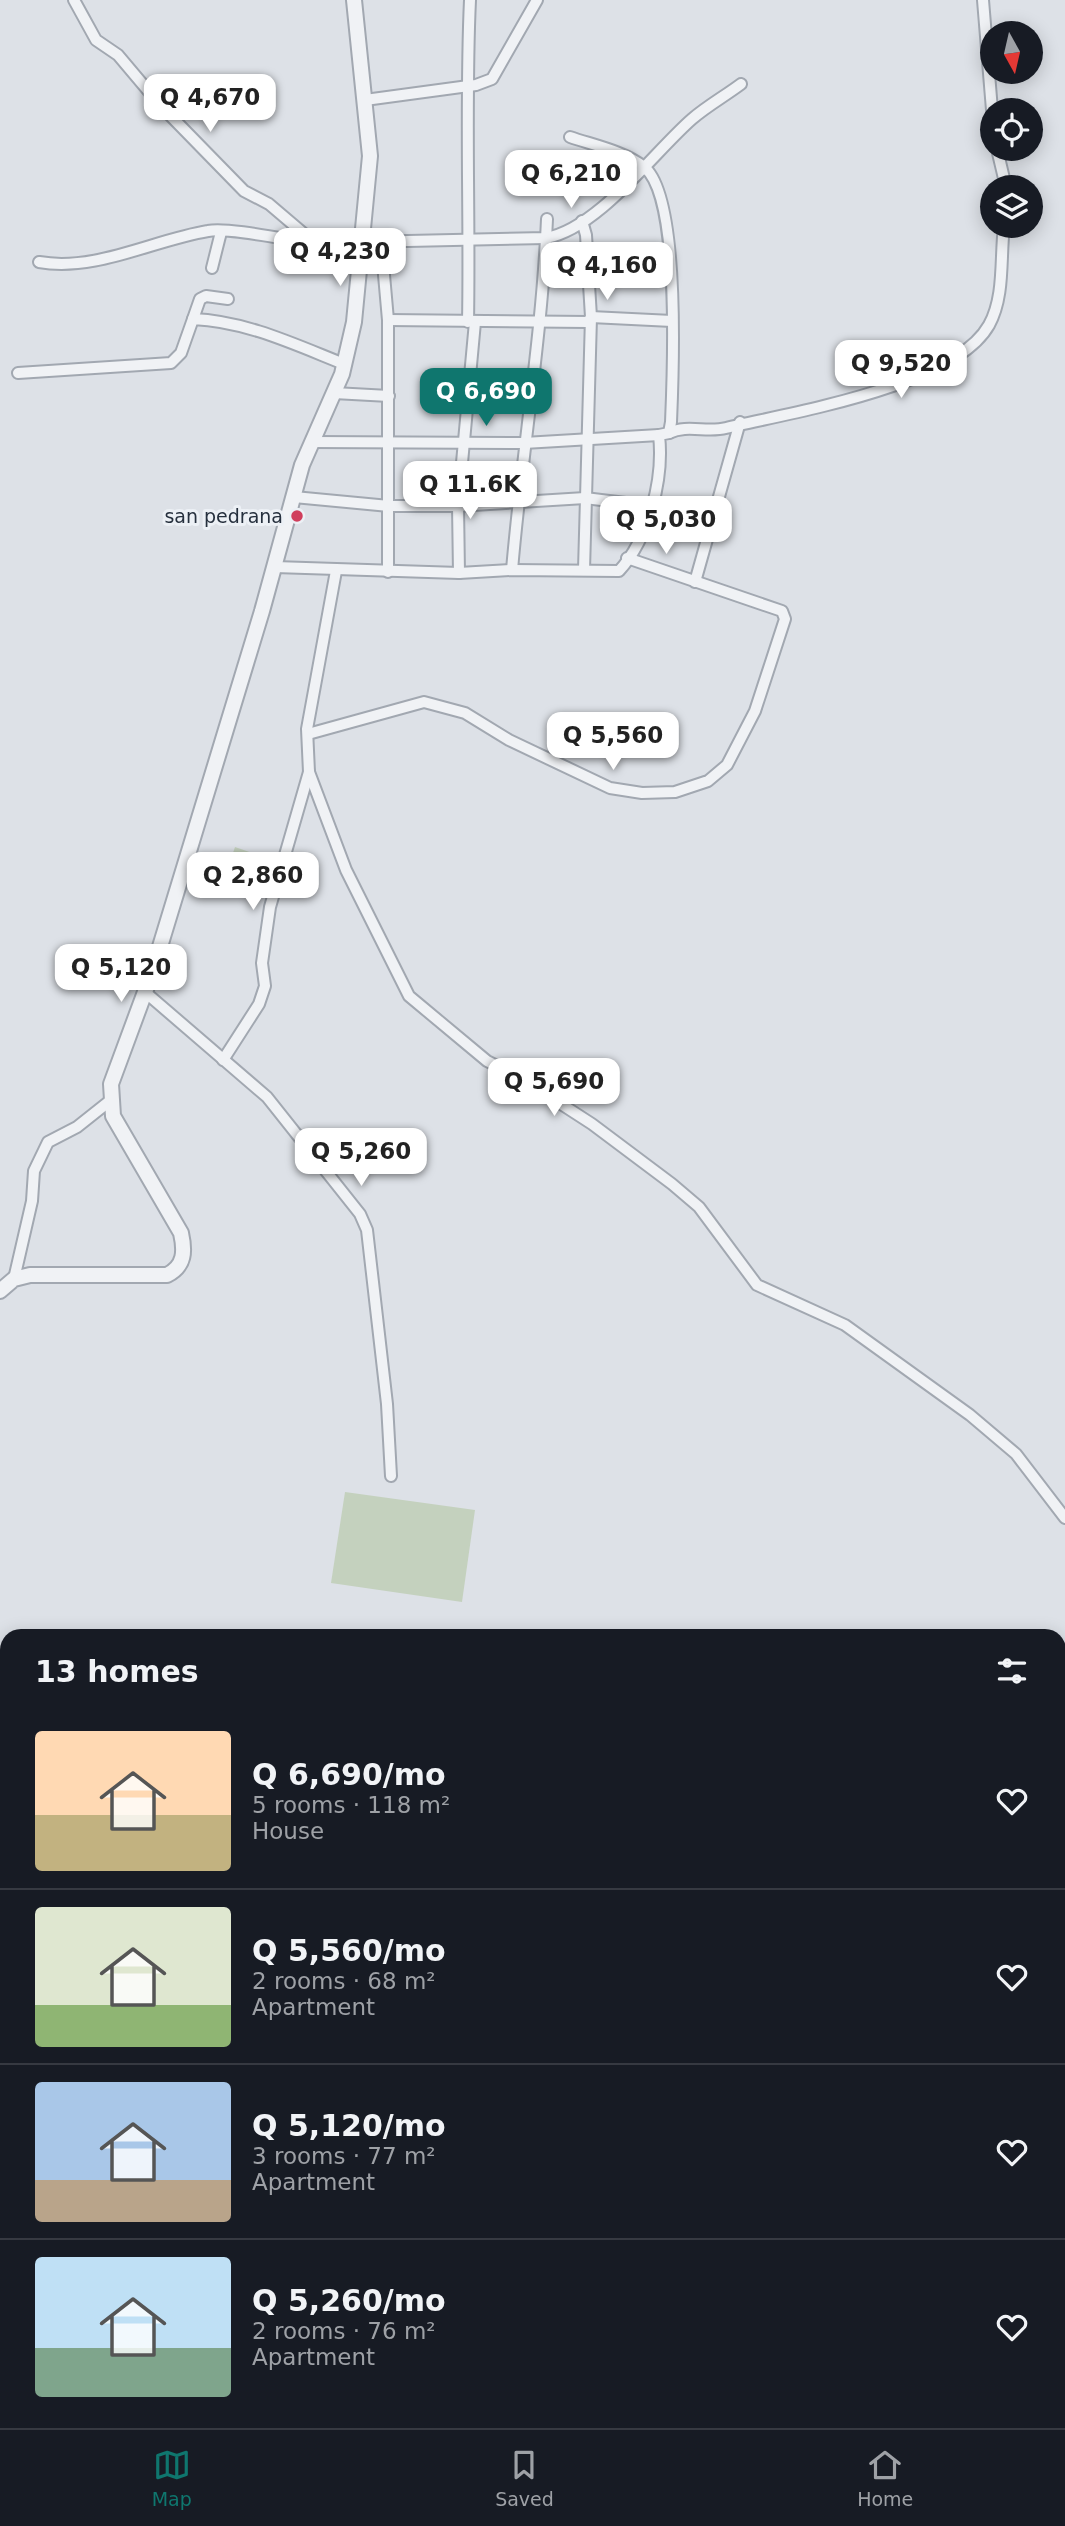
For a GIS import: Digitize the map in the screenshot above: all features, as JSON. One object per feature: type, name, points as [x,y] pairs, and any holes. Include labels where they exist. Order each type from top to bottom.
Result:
[{"type":"street","points":[[74,0],[96,40],[118,55],[214,162],[244,191],[269,204],[316,244]]},
{"type":"street","points":[[0,1291],[14,1279],[30,1275],[167,1275],[178,1270],[184,1247],[181,1233],[113,1116],[111,1084],[145,992],[275,567],[293,497],[334,393],[354,322],[370,156],[354,0]]},
{"type":"street","points":[[459,573],[458,506],[472,322],[469,239],[470,136],[466,85],[470,0]]},
{"type":"street","points":[[365,100],[484,84],[492,79],[537,0]]},
{"type":"street","points":[[983,0],[991,98]]},
{"type":"street","points":[[39,262],[56,265],[92,261],[212,230],[361,249],[381,241],[546,238],[582,221],[646,167],[692,119],[741,84]]},
{"type":"street","points":[[275,567],[459,573],[512,570],[619,571],[642,537],[662,462],[673,321],[667,225],[653,179],[646,167],[570,137]]},
{"type":"street","points":[[512,570],[524,443],[542,321],[547,219]]},
{"type":"street","points":[[582,221],[586,235],[590,317],[584,570]]},
{"type":"street","points":[[212,268],[221,232]]},
{"type":"street","points":[[313,442],[463,444],[586,441],[664,434],[679,428],[727,428],[740,422],[910,381],[927,375],[974,346],[989,324],[997,303],[1003,238]]},
{"type":"street","points":[[381,241],[389,396],[388,572]]},
{"type":"street","points":[[18,373],[171,363],[181,353],[200,299],[206,296],[228,299]]},
{"type":"street","points":[[590,317],[673,321]]},
{"type":"street","points":[[387,320],[588,322],[590,317]]},
{"type":"street","points":[[193,319],[214,320],[251,329],[344,364]]},
{"type":"street","points":[[334,393],[389,396]]},
{"type":"street","points":[[695,583],[740,422]]},
{"type":"street","points":[[293,497],[388,506],[458,506],[585,498],[650,506]]},
{"type":"street","points":[[307,734],[424,702],[465,713],[509,740],[610,788],[642,793],[675,792],[708,781],[727,765],[755,711],[785,619],[782,611],[627,558]]},
{"type":"street","points":[[336,571],[307,734],[309,772],[346,870],[409,996],[487,1061],[521,1078],[592,1124],[672,1184],[699,1207],[757,1285],[837,1320],[970,1415],[1016,1454],[1065,1518]]},
{"type":"street","points":[[223,1060],[258,1004],[265,986],[262,963],[270,907],[309,772]]},
{"type":"street","points":[[145,992],[281,1113],[360,1214],[367,1230],[387,1404],[391,1476]]},
{"type":"street","points":[[14,1279],[32,1200],[34,1171],[48,1142],[77,1127],[111,1100]]},
{"type":"green space","points":[[235,847],[258,855],[245,893],[222,885]]},
{"type":"green space","points":[[345,1492],[475,1510],[462,1602],[331,1583]]},
{"type":"place","name":"san pedrana","points":[[297,516]]}]
